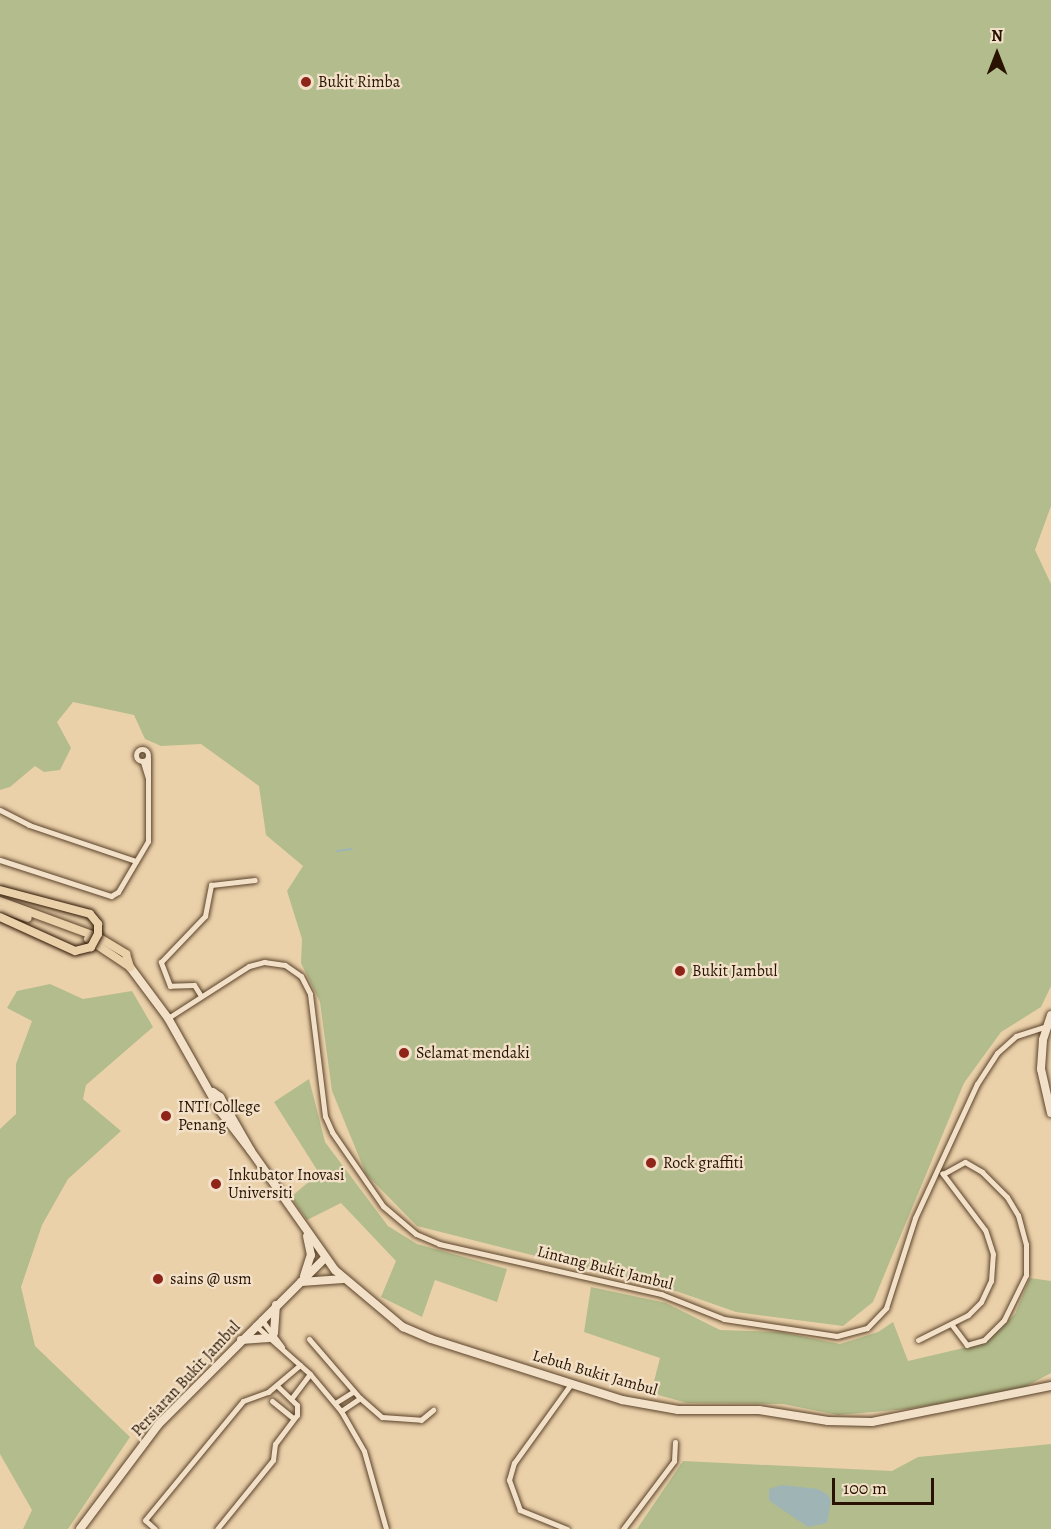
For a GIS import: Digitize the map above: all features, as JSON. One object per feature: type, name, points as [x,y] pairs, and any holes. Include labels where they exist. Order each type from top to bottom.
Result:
[{"type":"main road","points":[[0,890],[90,914],[98,924],[98,934],[91,947],[75,951],[0,917]]},
{"type":"main road","name":"Lebuh Bukit Jambul","points":[[0,901],[98,938],[126,954],[130,967]]},
{"type":"main road","name":"Lebuh Bukit Jambul","points":[[0,909],[93,941],[130,967],[168,1018],[213,1092],[225,1118],[251,1151],[325,1258],[343,1279],[404,1327],[571,1384],[661,1408],[778,1412],[848,1423],[906,1417],[1051,1386]]},
{"type":"main road","points":[[1051,1015],[1047,1026],[1041,1069],[1051,1113]]},
{"type":"main road","points":[[300,1283],[311,1255],[306,1233]]},
{"type":"main road","name":"Persiaran Bukit Jambul","points":[[80,1529],[158,1425],[258,1322],[325,1258]]},
{"type":"main road","points":[[300,1283],[323,1278],[343,1279]]},
{"type":"main road","points":[[241,1340],[271,1335],[276,1305]]},
{"type":"street","points":[[0,860],[111,896],[118,892],[149,836],[145,760]]},
{"type":"street","points":[[0,810],[29,825],[136,861]]},
{"type":"street","points":[[201,996],[194,985],[170,986],[161,962],[205,916],[211,885],[255,880]]},
{"type":"street","name":"Lintang Bukit Jambul","points":[[168,1018],[255,964],[285,965],[301,976],[313,1014],[325,1116],[383,1206],[416,1234],[439,1244],[661,1294],[724,1319],[837,1336],[867,1328],[878,1320],[894,1292],[915,1218],[977,1084],[997,1053],[1016,1036],[1047,1026]]},
{"type":"street","points":[[943,1174],[966,1162],[982,1172],[1012,1206],[1026,1244],[1026,1275],[1004,1320],[984,1340],[967,1345],[952,1325]]},
{"type":"street","points":[[918,1340],[952,1325],[981,1302],[991,1281],[993,1254],[985,1230],[938,1168]]},
{"type":"street","points":[[258,1322],[310,1374],[341,1411],[364,1451],[386,1529]]},
{"type":"street","points":[[309,1339],[360,1398],[388,1420],[421,1420],[433,1410]]},
{"type":"street","points":[[155,1529],[145,1520],[243,1401],[277,1386],[300,1365]]},
{"type":"street","points":[[291,1399],[310,1374]]},
{"type":"street","points":[[567,1529],[520,1510],[509,1480],[514,1463],[571,1384]]},
{"type":"street","points":[[218,1529],[273,1460],[275,1444],[293,1418],[297,1405],[277,1386]]},
{"type":"street","points":[[335,1403],[354,1391]]},
{"type":"street","points":[[341,1411],[360,1398]]},
{"type":"street","points":[[272,1401],[293,1418]]},
{"type":"street","points":[[623,1529],[674,1461],[675,1442]]},
{"type":"green space","points":[[0,0],[1051,0],[1051,506],[1035,550],[1051,584],[1051,986],[1041,1007],[1001,1032],[964,1083],[873,1302],[843,1326],[736,1312],[679,1292],[417,1226],[366,1174],[332,1091],[320,1002],[301,963],[302,939],[287,891],[303,866],[266,835],[259,786],[201,744],[161,746],[145,739],[134,715],[73,702],[57,722],[71,748],[60,770],[44,772],[35,766],[10,787],[0,790]]},
{"type":"green space","points":[[50,984],[83,999],[132,991],[153,1027],[86,1085],[83,1099],[121,1131],[68,1179],[42,1225],[21,1287],[35,1346],[130,1437],[68,1529],[23,1529],[32,1510],[0,1454],[0,1129],[16,1114],[16,1064],[32,1021],[7,1008],[17,991]]},
{"type":"green space","points":[[309,1079],[325,1142],[388,1226],[417,1244],[507,1269],[497,1302],[435,1280],[422,1317],[381,1297],[396,1261],[341,1203],[307,1220],[291,1197],[319,1173],[274,1102]]},
{"type":"green space","points":[[1030,1278],[1051,1281],[1051,1373],[1019,1390],[907,1409],[838,1415],[783,1404],[687,1403],[651,1393],[660,1358],[584,1332],[591,1287],[666,1303],[720,1330],[781,1332],[840,1344],[878,1332],[893,1322],[908,1361],[985,1343],[1015,1314]]},
{"type":"green space","points":[[1051,1444],[1051,1529],[637,1529],[683,1461],[892,1471],[918,1457]]},
{"type":"shaded area","points":[[782,1485],[818,1489],[828,1495],[831,1501],[827,1523],[808,1527],[769,1500],[769,1489]]},
{"type":"waterway","points":[[337,851],[352,849]]},
{"type":"place","name":"Bukit Rimba","points":[[306,82]]},
{"type":"place","name":"Bukit Jambul","points":[[680,971]]},
{"type":"place","name":"Selamat mendaki","points":[[404,1053]]},
{"type":"place","name":"INTI College Penang","points":[[166,1116]]},
{"type":"place","name":"Rock graffiti","points":[[651,1163]]},
{"type":"place","name":"Inkubator Inovasi Universiti","points":[[216,1184]]},
{"type":"place","name":"sains @ usm","points":[[158,1279]]}]
